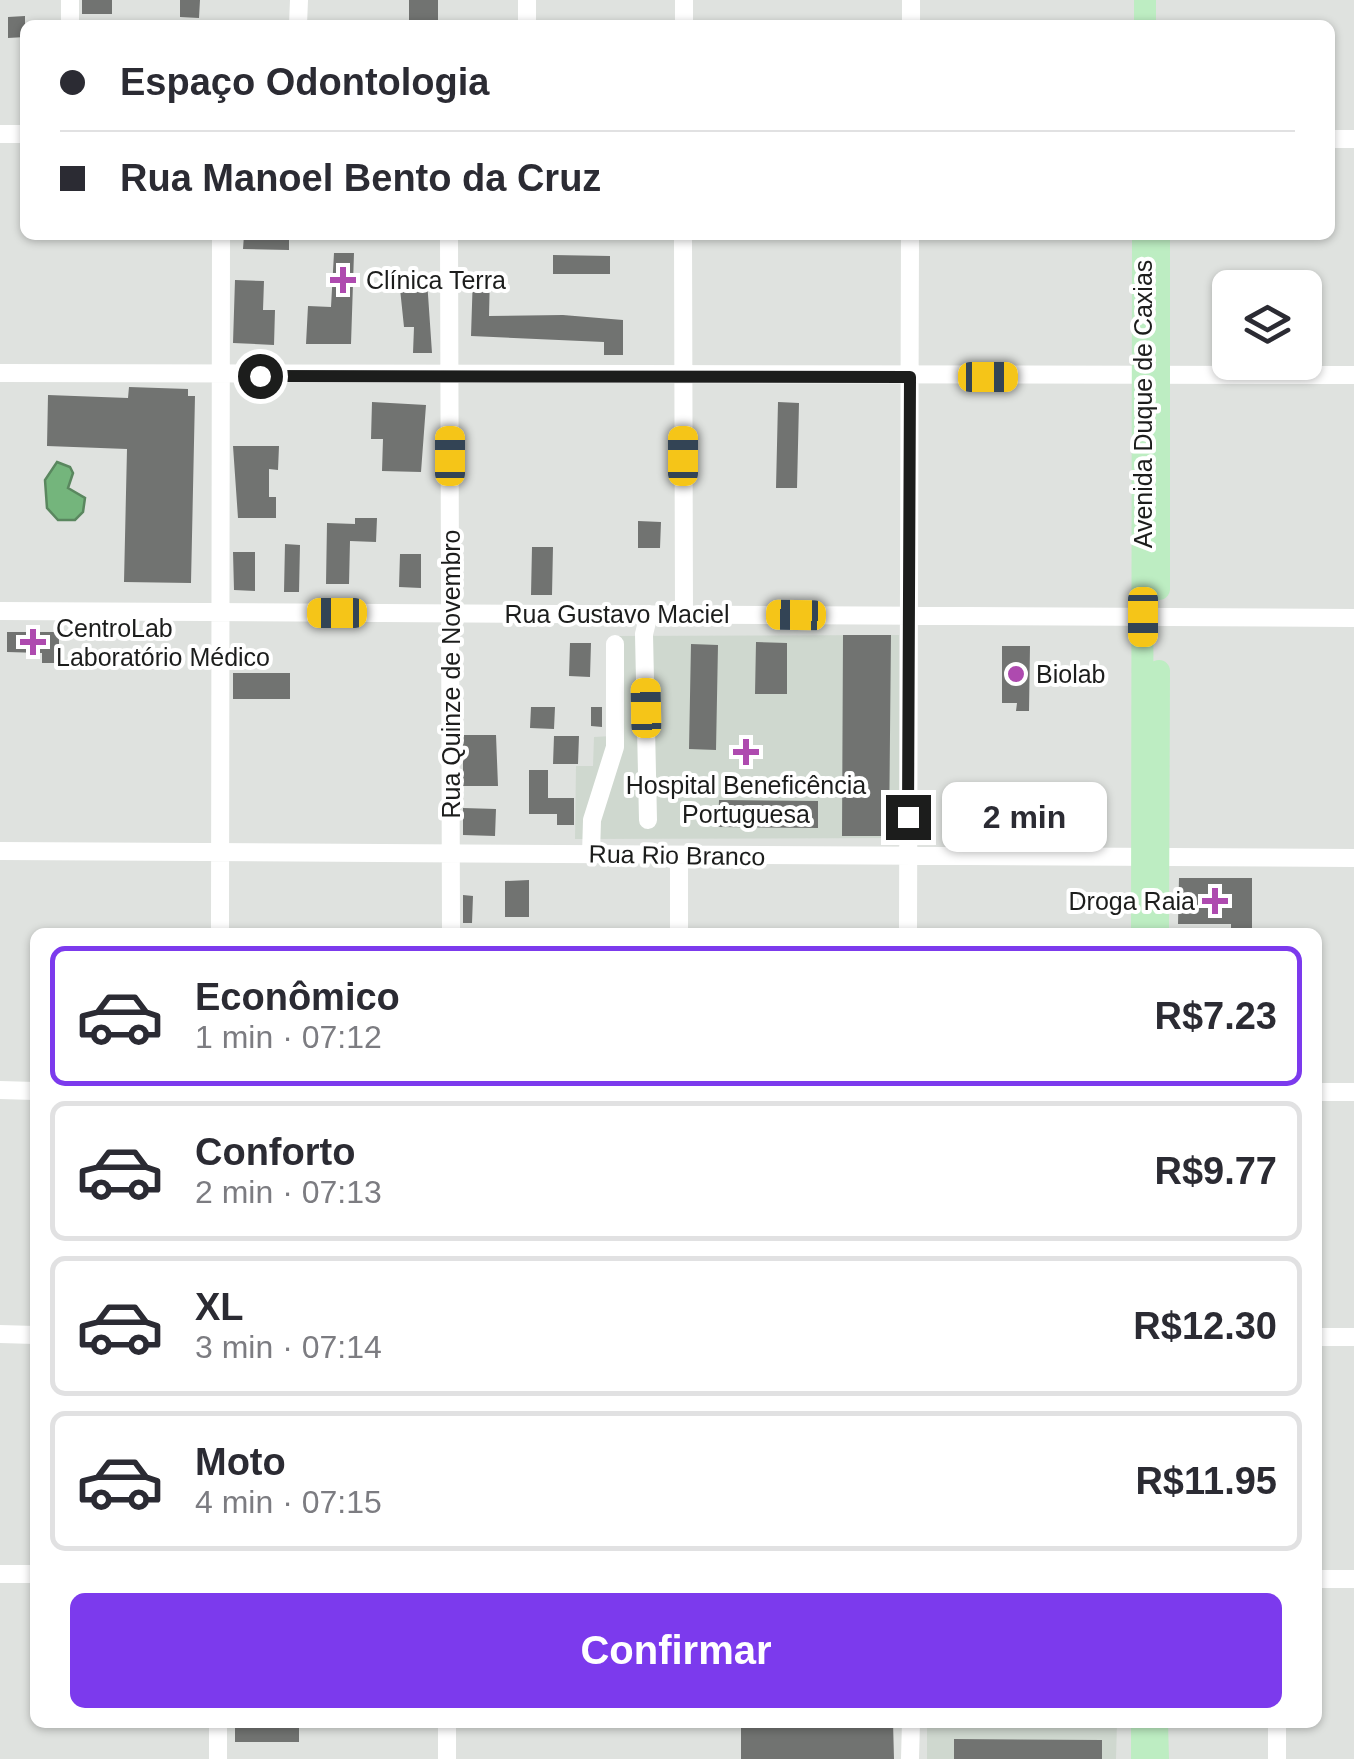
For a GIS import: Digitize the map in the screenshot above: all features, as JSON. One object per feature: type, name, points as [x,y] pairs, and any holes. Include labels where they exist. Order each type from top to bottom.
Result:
[{"type":"main road","name":"Avenida Duque de Caxias","points":[[1144,240],[1151,378],[1151,856],[1158,928]]},
{"type":"main road","name":"Avenida Duque de Caxias","points":[[1151,378],[1159,240]]},
{"type":"main road","name":"Avenida Duque de Caxias","points":[[1142,928],[1151,856]]},
{"type":"main road","points":[[1142,1728],[1142,1759]]},
{"type":"main road","points":[[1158,1728],[1158,1759]]},
{"type":"street","points":[[220,928],[222,240]]},
{"type":"street","name":"Rua Quinze de Novembro","points":[[449,240],[450,928]]},
{"type":"street","points":[[683,240],[684,614]]},
{"type":"street","points":[[908,928],[910,240]]},
{"type":"street","points":[[0,373],[1151,378],[1354,375]]},
{"type":"street","name":"Rua Gustavo Maciel","points":[[0,611],[1354,618]]},
{"type":"street","points":[[648,820],[644,634],[649,614]]},
{"type":"street","points":[[591,854],[592,820],[615,748],[615,644]]},
{"type":"street","name":"Rua Rio Branco","points":[[0,851],[1354,858]]},
{"type":"street","points":[[678,855],[679,928]]},
{"type":"street","points":[[0,1090],[30,1091]]},
{"type":"street","points":[[1322,1092],[1354,1092]]},
{"type":"street","points":[[0,1334],[30,1334]]},
{"type":"street","points":[[1322,1337],[1354,1338]]},
{"type":"street","points":[[0,1574],[30,1574]]},
{"type":"street","points":[[1322,1579],[1354,1579]]},
{"type":"street","points":[[218,1728],[218,1759]]},
{"type":"street","points":[[447,1728],[447,1759]]},
{"type":"street","points":[[910,1759],[911,1728]]},
{"type":"street","points":[[1277,1728],[1277,1759]]},
{"type":"shaded area","points":[[57,462],[70,467],[73,473],[68,488],[85,498],[83,512],[75,520],[58,520],[47,508],[45,480]]},
{"type":"shaded area","name":"Hospital Beneficência Portuguesa","points":[[899,635],[899,838],[575,839],[576,766],[593,766],[594,737],[612,736],[612,636]]},
{"type":"shaded area","points":[[927,1728],[1117,1728],[1116,1759],[927,1759]]},
{"type":"building","points":[[82,0],[112,0],[112,14],[82,14]]},
{"type":"building","points":[[180,0],[200,0],[199,18],[180,17]]},
{"type":"building","points":[[409,0],[438,0],[438,20],[409,20]]},
{"type":"building","points":[[25,16],[25,20],[20,20],[20,37],[8,38],[8,17]]},
{"type":"building","points":[[244,240],[289,240],[289,250],[243,249]]},
{"type":"building","name":"Clínica Terra","points":[[334,253],[354,253],[351,344],[306,344],[308,306],[331,307]]},
{"type":"building","points":[[553,255],[610,256],[610,274],[553,274]]},
{"type":"building","points":[[473,274],[490,274],[489,316],[563,315],[623,320],[623,355],[604,355],[604,342],[471,336]]},
{"type":"building","points":[[399,279],[427,280],[432,353],[413,353],[414,327],[404,327]]},
{"type":"building","points":[[235,280],[264,281],[263,310],[275,310],[274,345],[233,343]]},
{"type":"building","points":[[129,387],[188,389],[188,396],[195,396],[191,583],[124,582],[127,449],[47,446],[48,395],[128,398]]},
{"type":"building","points":[[372,402],[426,405],[421,472],[382,471],[383,439],[371,439]]},
{"type":"building","points":[[778,402],[799,403],[797,488],[776,488]]},
{"type":"building","points":[[233,446],[279,446],[278,470],[269,469],[269,497],[276,497],[276,518],[238,518]]},
{"type":"building","points":[[355,518],[377,518],[376,542],[350,541],[349,584],[326,584],[327,523],[355,524]]},
{"type":"building","points":[[638,521],[661,522],[660,548],[638,548]]},
{"type":"building","points":[[285,544],[300,545],[299,592],[284,592]]},
{"type":"building","points":[[532,547],[553,547],[552,595],[531,595]]},
{"type":"building","points":[[233,552],[255,552],[255,591],[234,590]]},
{"type":"building","points":[[400,554],[421,554],[421,588],[399,587]]},
{"type":"building","name":"CentroLab Laboratório Médico","points":[[7,632],[59,632],[59,663],[42,663],[42,653],[7,652]]},
{"type":"building","points":[[843,635],[891,635],[889,836],[842,836]]},
{"type":"building","points":[[756,642],[787,643],[787,694],[755,694]]},
{"type":"building","points":[[570,643],[591,643],[590,677],[569,676]]},
{"type":"building","points":[[691,644],[718,645],[716,750],[689,749]]},
{"type":"building","name":"Biolab","points":[[1002,646],[1030,646],[1029,711],[1016,711],[1017,703],[1002,703]]},
{"type":"building","points":[[233,673],[290,673],[290,699],[233,699]]},
{"type":"building","points":[[531,707],[555,707],[554,729],[530,728]]},
{"type":"building","points":[[591,707],[602,707],[602,727],[591,726]]},
{"type":"building","points":[[463,735],[496,735],[498,786],[463,786]]},
{"type":"building","points":[[554,736],[579,736],[578,764],[553,764]]},
{"type":"building","points":[[529,770],[548,770],[548,798],[574,798],[574,825],[557,825],[557,814],[529,814]]},
{"type":"building","points":[[719,800],[818,801],[818,828],[718,827]]},
{"type":"building","points":[[463,808],[496,809],[495,836],[463,835]]},
{"type":"building","name":"Droga Raia","points":[[1179,878],[1252,878],[1252,928],[1178,924]]},
{"type":"building","points":[[529,880],[529,917],[505,917],[505,881]]},
{"type":"building","points":[[463,895],[473,896],[472,923],[463,923]]},
{"type":"building","points":[[235,1728],[299,1728],[299,1742],[235,1742]]},
{"type":"building","points":[[741,1728],[893,1728],[894,1759],[741,1759]]},
{"type":"building","points":[[954,1739],[1102,1740],[1102,1759],[954,1759]]},
{"type":"place","name":"Clínica Terra","points":[[343,280]]},
{"type":"place","name":"CentroLab Laboratório Médico","points":[[33,642]]},
{"type":"place","name":"Biolab","points":[[1016,674]]},
{"type":"place","name":"Hospital Beneficência Portuguesa","points":[[746,752]]},
{"type":"place","name":"Droga Raia","points":[[1215,901]]},
{"type":"route","points":[[260,376],[910,377],[908,817]]}]
